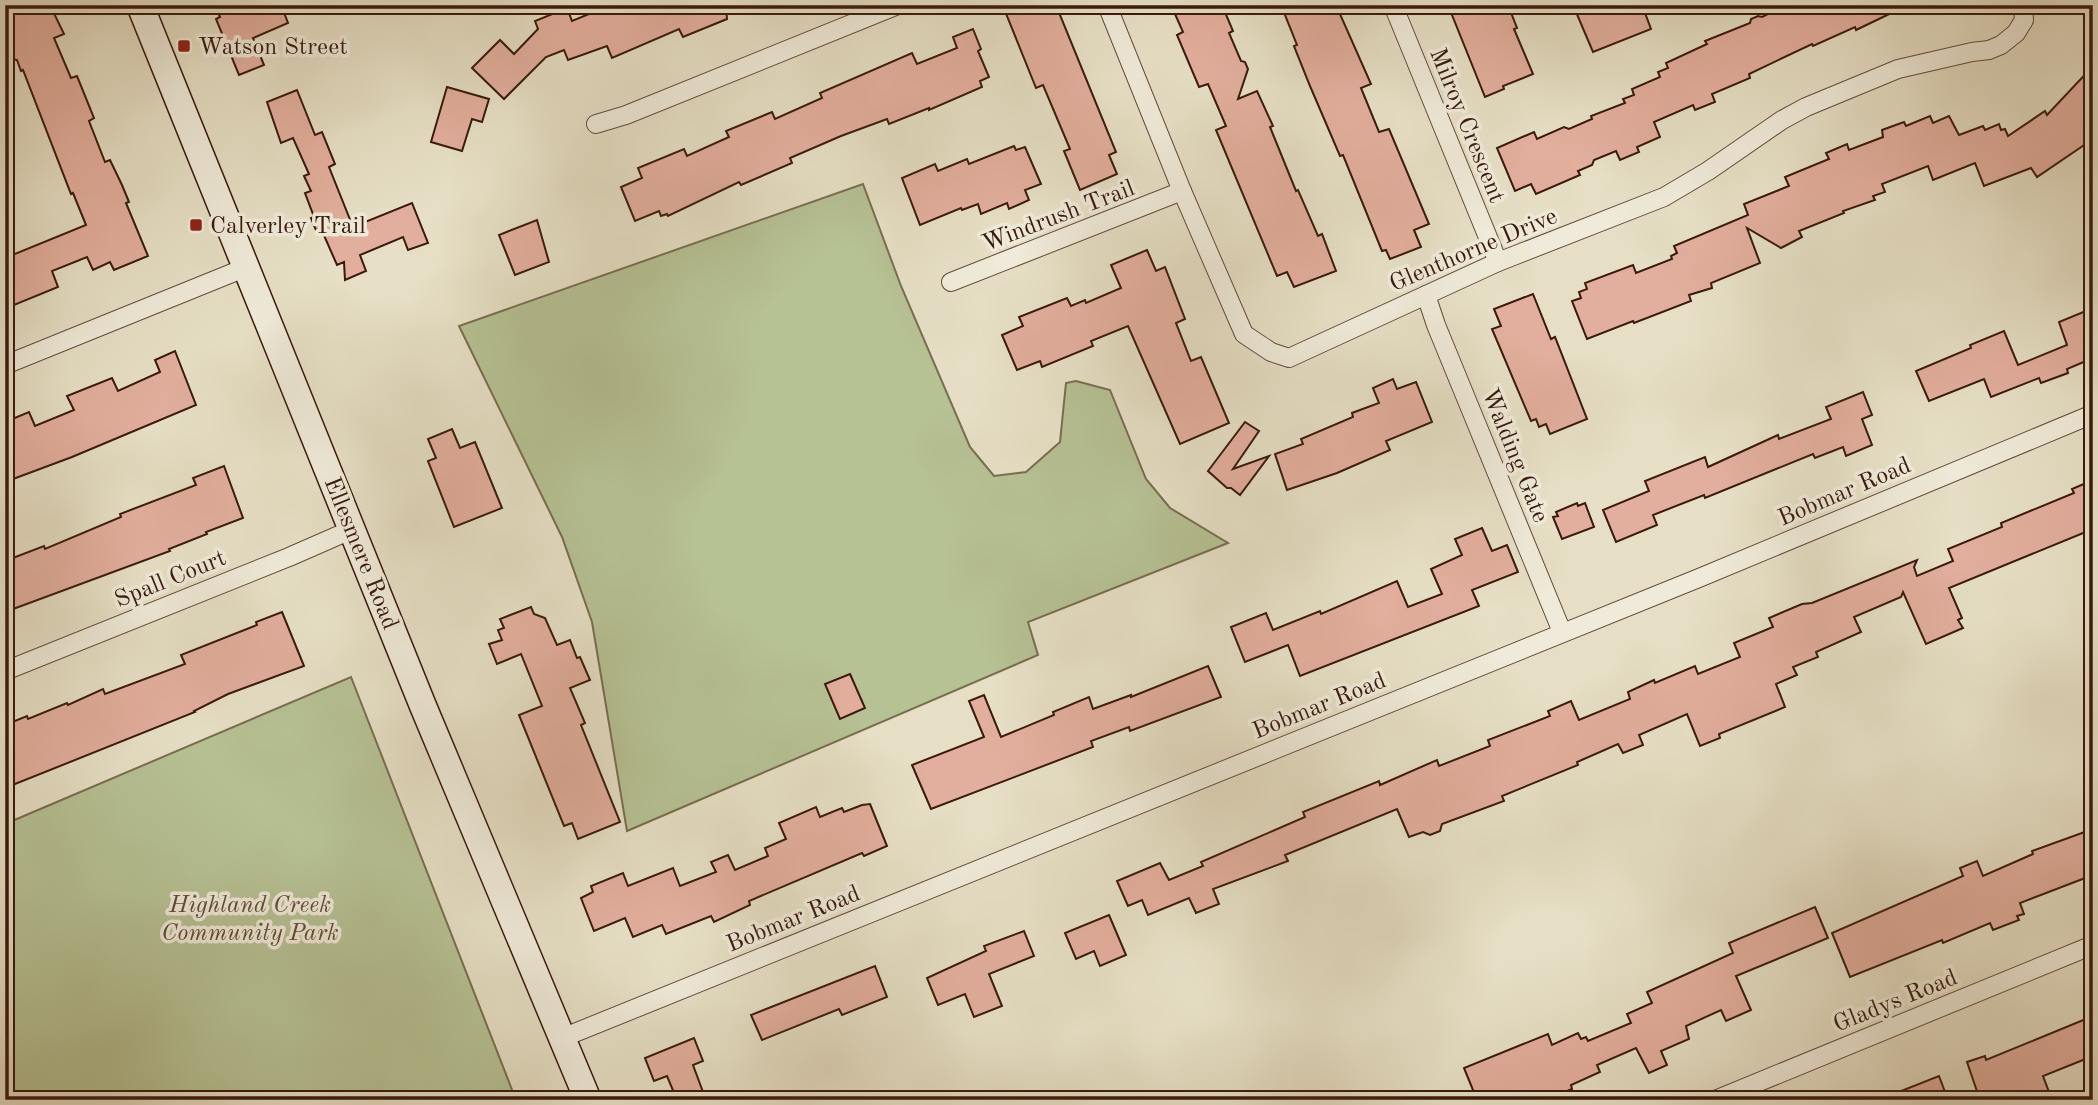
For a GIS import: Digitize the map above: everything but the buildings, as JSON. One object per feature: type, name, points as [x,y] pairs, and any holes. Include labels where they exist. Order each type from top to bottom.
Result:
[{"type":"main road","name":"Ellesmere Road","points":[[140,5],[423,706],[588,1100]]},
{"type":"street","points":[[596,124],[626,115],[898,5]]},
{"type":"street","name":"Glenthorne Drive","points":[[1107,5],[1182,191],[1244,334],[1277,355],[1289,358],[1498,262],[1664,197],[1708,171],[1782,120],[1807,107],[1898,69],[1989,50],[2001,45],[2017,33],[2024,20],[2023,5]]},
{"type":"street","name":"Milroy Crescent","points":[[1393,5],[1498,262]]},
{"type":"street","name":"Windrush Trail","points":[[951,282],[1182,191]]},
{"type":"street","points":[[5,365],[247,267]]},
{"type":"street","name":"Walding Gate","points":[[1426,295],[1562,632]]},
{"type":"street","name":"Bobmar Road","points":[[562,1038],[1699,578],[2093,414]]},
{"type":"street","name":"Spall Court","points":[[5,671],[353,529]]},
{"type":"street","name":"Gladys Road","points":[[1715,1100],[2093,945]]},
{"type":"green space","points":[[863,184],[901,286],[970,447],[994,476],[1026,472],[1060,442],[1066,383],[1076,381],[1110,390],[1146,479],[1170,508],[1228,543],[1028,622],[1038,655],[627,831],[592,622],[562,537],[459,326]]},
{"type":"green space","name":"Highland Creek Community Park","points":[[351,677],[516,1100],[5,1100],[5,824]]},
{"type":"place","name":"Watson Street","points":[[184,46]]},
{"type":"place","name":"Calverley Trail","points":[[196,225]]}]
